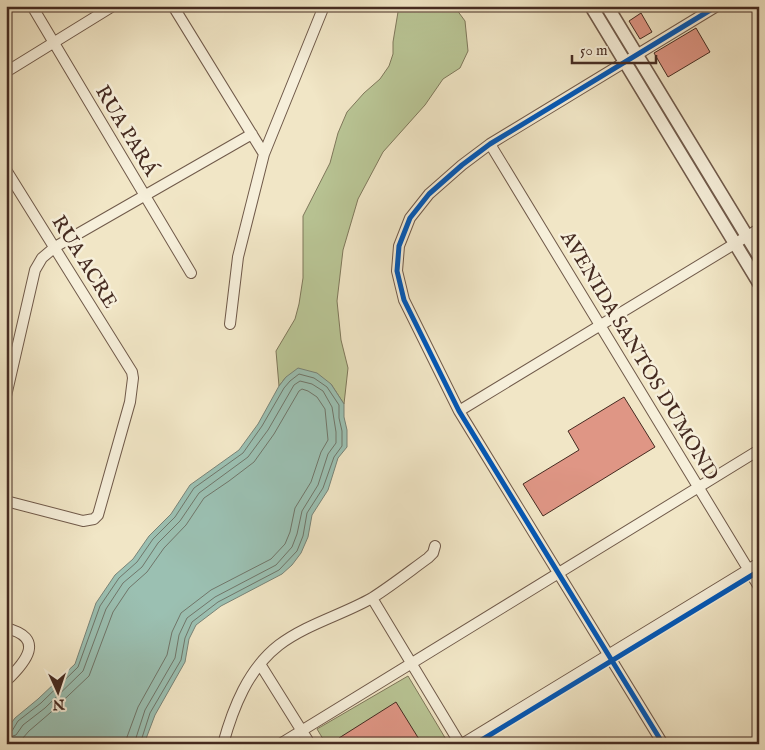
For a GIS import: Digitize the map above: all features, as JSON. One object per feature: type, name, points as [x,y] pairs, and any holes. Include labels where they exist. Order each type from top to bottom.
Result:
[{"type":"street","name":"RUA PARÁ","points":[[32,6],[191,273]]},
{"type":"street","points":[[6,72],[113,6]]},
{"type":"street","points":[[173,6],[264,154]]},
{"type":"street","points":[[230,324],[238,258],[264,154],[324,6]]},
{"type":"street","points":[[591,6],[759,283]]},
{"type":"street","points":[[607,6],[759,256]]},
{"type":"street","points":[[663,744],[459,411],[404,300],[397,271],[399,246],[410,218],[429,194],[462,165],[490,144],[717,6]]},
{"type":"street","points":[[6,396],[8,377],[35,270],[42,258],[55,247],[252,134]]},
{"type":"street","name":"AVENIDA SANTOS DUMOND","points":[[490,144],[759,587]]},
{"type":"street","name":"RUA ACRE","points":[[6,170],[132,372],[133,378],[130,402],[98,515],[94,519],[83,521],[6,501]]},
{"type":"street","points":[[459,411],[759,229]]},
{"type":"street","points":[[280,744],[759,450]]},
{"type":"street","points":[[223,744],[230,718],[244,688],[260,664],[279,645],[305,630],[372,598],[428,558],[433,553],[435,546]]},
{"type":"street","points":[[372,598],[461,744],[759,563]]},
{"type":"street","points":[[6,628],[20,632],[26,638],[29,647],[28,655],[19,669],[6,681]]},
{"type":"street","points":[[260,664],[310,744]]},
{"type":"green space","points":[[399,6],[454,6],[465,21],[468,51],[460,68],[443,79],[425,105],[383,152],[358,199],[343,250],[337,301],[341,340],[348,368],[344,404],[331,384],[286,377],[279,386],[276,351],[295,319],[299,304],[303,278],[303,216],[330,163],[338,133],[347,112],[380,79],[389,66],[393,54]]},
{"type":"green space","points":[[408,676],[447,741],[443,744],[326,744],[317,729]]},
{"type":"water","points":[[298,368],[317,373],[331,384],[344,404],[347,447],[338,458],[328,490],[312,515],[308,537],[301,553],[292,565],[282,574],[221,606],[196,625],[189,639],[185,662],[155,715],[144,744],[6,744],[6,730],[15,718],[75,664],[96,603],[115,575],[133,559],[149,536],[171,514],[190,485],[239,450],[258,424],[279,386],[286,377]]},
{"type":"building","points":[[641,13],[652,32],[640,39],[629,21]]},
{"type":"building","points":[[696,28],[710,52],[668,77],[654,53]]},
{"type":"building","points":[[624,397],[655,447],[543,516],[523,484],[579,450],[568,431]]},
{"type":"building","points":[[396,702],[422,744],[342,744],[339,738]]},
{"type":"cycle path","points":[[663,744],[459,411],[404,300],[397,271],[399,246],[410,218],[429,194],[462,165],[490,144],[717,6]]},
{"type":"cycle path","points":[[475,744],[759,571]]}]
